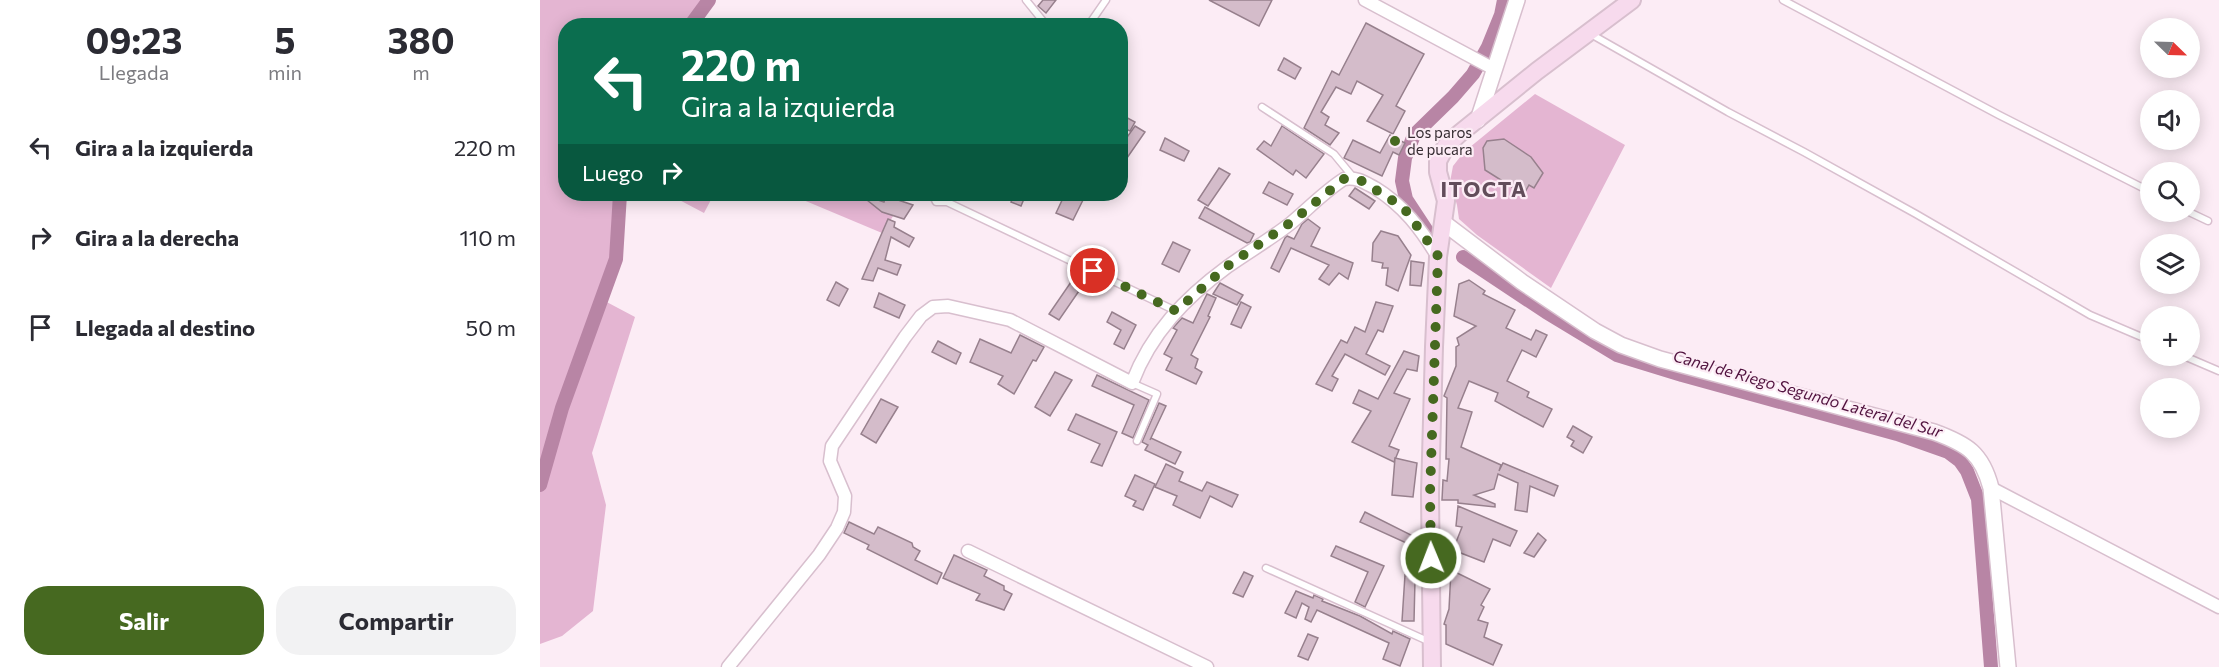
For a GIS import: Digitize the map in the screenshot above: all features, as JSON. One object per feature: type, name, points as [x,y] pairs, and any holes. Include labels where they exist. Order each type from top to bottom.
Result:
[{"type":"main road","points":[[1432,667],[1430,494],[1438,256],[1446,201],[1438,172],[1438,161],[1446,146],[1587,32],[1632,0]]},
{"type":"street","points":[[1365,0],[1491,67]]},
{"type":"street","points":[[1478,120],[1491,67],[1517,0]]},
{"type":"street","points":[[728,667],[819,555],[837,528],[844,512],[845,496],[830,461],[832,446],[921,316],[933,308],[948,306],[1010,320],[1132,382],[1150,343],[1176,311],[1226,267],[1290,223],[1344,179],[1353,178],[1383,193],[1407,212],[1438,256]]},
{"type":"street","points":[[1444,223],[1521,282],[1595,331],[1621,345],[1671,362],[1950,438],[1972,451],[1986,471],[1991,488],[2008,667]]},
{"type":"street","points":[[1991,488],[2219,607]]},
{"type":"street","points":[[968,551],[1207,667]]},
{"type":"lane","points":[[1026,0],[1041,18]]},
{"type":"lane","points":[[1094,18],[1106,0]]},
{"type":"lane","points":[[1783,0],[1999,115],[2140,186]]},
{"type":"lane","points":[[1587,32],[1728,112],[1906,208],[2090,315],[2140,336]]},
{"type":"lane","points":[[1262,107],[1334,154],[1353,178]]},
{"type":"lane","points":[[936,201],[947,202],[1176,311]]},
{"type":"lane","points":[[2200,217],[2208,221]]},
{"type":"lane","points":[[2200,363],[2219,371]]},
{"type":"lane","points":[[1132,382],[1156,394],[1137,441]]},
{"type":"lane","points":[[1266,568],[1433,644]]},
{"type":"shaded area","points":[[540,0],[709,0],[695,18],[558,18],[558,201],[620,201],[616,259],[601,299],[635,317],[592,453],[606,505],[593,611],[562,636],[540,644]]},
{"type":"shaded area","points":[[1535,94],[1625,145],[1551,288],[1477,235],[1459,219],[1450,182],[1453,166],[1464,152]]},
{"type":"shaded area","points":[[681,201],[710,201],[704,213]]},
{"type":"shaded area","points":[[806,201],[903,201],[882,233]]},
{"type":"building","points":[[1043,0],[1056,0],[1046,13],[1038,6]]},
{"type":"building","points":[[1209,0],[1272,0],[1259,26]]},
{"type":"building","points":[[1366,23],[1424,54],[1396,106],[1405,111],[1393,134],[1367,121],[1383,95],[1357,81],[1351,94],[1336,87],[1321,112],[1329,117],[1325,125],[1339,133],[1330,145],[1304,128],[1332,71],[1339,75]]},
{"type":"building","points":[[1284,58],[1301,68],[1295,79],[1278,70]]},
{"type":"building","points":[[1128,118],[1135,122],[1130,131],[1128,130]]},
{"type":"building","points":[[1135,126],[1145,132],[1128,156],[1128,136]]},
{"type":"building","points":[[1282,126],[1324,154],[1306,178],[1296,170],[1293,175],[1257,149],[1264,141],[1271,146]]},
{"type":"building","points":[[1390,135],[1405,143],[1399,155],[1393,152],[1382,176],[1344,158],[1353,140],[1380,153]]},
{"type":"building","points":[[1165,138],[1189,151],[1184,161],[1160,150]]},
{"type":"building","points":[[1504,139],[1531,157],[1543,173],[1534,188],[1529,185],[1525,192],[1512,187],[1485,170],[1483,148],[1487,141]]},
{"type":"building","points":[[1219,168],[1230,174],[1208,206],[1198,200]]},
{"type":"building","points":[[1269,182],[1293,194],[1287,205],[1263,193]]},
{"type":"building","points":[[1355,188],[1375,201],[1369,209],[1349,196]]},
{"type":"building","points":[[868,201],[901,201],[913,205],[904,219],[882,212]]},
{"type":"building","points":[[1011,201],[1023,201],[1021,206]]},
{"type":"building","points":[[1062,201],[1082,201],[1073,220],[1056,213]]},
{"type":"building","points":[[1205,207],[1254,234],[1250,242],[1247,243],[1199,218]]},
{"type":"building","points":[[888,219],[895,222],[894,227],[914,238],[909,247],[891,237],[885,260],[901,265],[897,275],[878,268],[873,281],[862,279]]},
{"type":"building","points":[[1308,219],[1320,228],[1311,246],[1353,263],[1348,279],[1339,273],[1329,285],[1319,279],[1329,265],[1291,248],[1279,272],[1271,268],[1285,238],[1287,236],[1294,239],[1302,224]]},
{"type":"building","points":[[1381,231],[1398,236],[1411,255],[1398,291],[1386,285],[1388,268],[1382,268],[1383,263],[1372,261],[1373,243]]},
{"type":"building","points":[[1173,242],[1190,250],[1179,272],[1162,264]]},
{"type":"building","points":[[1411,261],[1424,263],[1421,286],[1410,285]]},
{"type":"building","points":[[1469,280],[1485,291],[1483,294],[1515,310],[1506,328],[1531,340],[1536,330],[1547,335],[1536,357],[1522,350],[1507,381],[1529,392],[1527,397],[1552,409],[1543,427],[1495,401],[1498,393],[1469,381],[1458,408],[1472,412],[1461,447],[1501,465],[1499,471],[1503,463],[1558,486],[1554,496],[1530,486],[1527,512],[1515,510],[1518,483],[1498,474],[1494,489],[1474,495],[1495,504],[1495,507],[1458,503],[1458,500],[1442,500],[1443,480],[1447,481],[1449,459],[1446,459],[1447,398],[1444,396],[1456,366],[1456,347],[1459,345],[1457,338],[1476,326],[1454,316],[1459,284]]},
{"type":"building","points":[[836,282],[848,289],[839,306],[827,300]]},
{"type":"building","points":[[1071,282],[1081,288],[1059,320],[1049,314]]},
{"type":"building","points":[[1220,283],[1243,295],[1237,305],[1213,294]]},
{"type":"building","points":[[879,293],[905,305],[899,318],[874,307]]},
{"type":"building","points":[[1207,294],[1216,298],[1208,316],[1210,317],[1191,355],[1198,359],[1195,368],[1202,372],[1196,384],[1166,370],[1172,358],[1164,354],[1177,330],[1173,328],[1182,318],[1193,323]]},
{"type":"building","points":[[1241,302],[1251,307],[1241,328],[1231,324]]},
{"type":"building","points":[[1376,302],[1393,306],[1383,332],[1378,330],[1366,354],[1390,366],[1385,375],[1345,354],[1332,376],[1338,379],[1332,391],[1316,384],[1341,340],[1347,343],[1355,327],[1365,332]]},
{"type":"building","points":[[1112,312],[1136,325],[1124,349],[1114,344],[1121,330],[1107,322]]},
{"type":"building","points":[[1020,335],[1044,347],[1036,361],[1033,360],[1014,394],[998,384],[1003,376],[970,362],[980,339],[1011,353]]},
{"type":"building","points":[[938,341],[961,353],[956,364],[932,352]]},
{"type":"building","points":[[1404,351],[1419,356],[1417,371],[1407,369],[1394,393],[1410,399],[1389,446],[1399,450],[1394,462],[1352,442],[1371,411],[1353,403],[1359,390],[1378,399]]},
{"type":"building","points":[[1055,372],[1072,380],[1050,416],[1035,407]]},
{"type":"building","points":[[1097,375],[1149,400],[1133,438],[1122,433],[1134,405],[1092,386]]},
{"type":"building","points":[[881,399],[898,407],[876,443],[861,434]]},
{"type":"building","points":[[1159,403],[1166,406],[1150,440],[1151,438],[1181,452],[1175,464],[1145,450],[1148,445],[1142,442]]},
{"type":"building","points":[[1076,414],[1117,432],[1102,466],[1091,462],[1100,444],[1068,430]]},
{"type":"building","points":[[1573,426],[1592,437],[1583,453],[1571,446],[1574,441],[1567,437]]},
{"type":"building","points":[[1395,458],[1417,463],[1413,497],[1392,495]]},
{"type":"building","points":[[1166,464],[1183,472],[1179,481],[1202,491],[1207,482],[1238,495],[1232,507],[1210,496],[1200,518],[1173,505],[1177,496],[1155,487]]},
{"type":"building","points":[[1135,475],[1155,484],[1143,510],[1133,506],[1136,501],[1125,496]]},
{"type":"building","points":[[1458,506],[1517,531],[1510,546],[1493,539],[1484,562],[1453,550],[1462,527],[1456,526]]},
{"type":"building","points":[[1365,512],[1417,538],[1413,546],[1360,522]]},
{"type":"building","points":[[849,522],[874,534],[878,527],[912,543],[913,547],[920,551],[915,560],[942,573],[937,584],[867,549],[869,545],[844,533]]},
{"type":"building","points":[[1538,533],[1546,540],[1534,557],[1524,553]]},
{"type":"building","points":[[1336,546],[1384,566],[1365,607],[1355,602],[1368,572],[1331,556]]},
{"type":"building","points":[[954,555],[987,570],[984,576],[1004,586],[1004,590],[1012,594],[1004,610],[976,600],[980,594],[943,578]]},
{"type":"building","points":[[1451,570],[1490,589],[1481,605],[1484,607],[1478,620],[1488,623],[1484,637],[1502,645],[1493,665],[1446,644],[1446,625],[1444,624],[1449,609]]},
{"type":"building","points":[[1244,572],[1253,576],[1243,597],[1233,593]]},
{"type":"building","points":[[1405,575],[1415,580],[1414,621],[1402,621]]},
{"type":"building","points":[[1296,591],[1313,598],[1314,595],[1392,634],[1393,631],[1410,639],[1400,666],[1383,659],[1389,643],[1317,610],[1311,622],[1305,619],[1309,607],[1302,603],[1296,618],[1285,613]]},
{"type":"building","points":[[1308,634],[1318,638],[1308,660],[1298,656]]},
{"type":"waterway","points":[[696,18],[709,0]]},
{"type":"waterway","name":"Canal de Riego Segundo Lateral del Sur","points":[[1427,231],[1406,199],[1402,181],[1405,158],[1414,135],[1473,74],[1488,47],[1501,15],[1504,0]]},
{"type":"waterway","points":[[540,485],[562,408],[616,259],[620,201]]},
{"type":"waterway","name":"Canal de Riego Segundo Lateral del Sur","points":[[1463,257],[1546,312],[1617,355],[1897,434],[1948,452],[1960,461],[1967,471],[1978,499],[1991,667]]},
{"type":"place","name":"Los paros de pucara","points":[[1395,141]]},
{"type":"district","name":"ITOCTA","points":[[1484,188]]},
{"type":"route","points":[[1093,271],[1176,311],[1226,267],[1290,223],[1344,179],[1360,180],[1383,193],[1407,212],[1438,256],[1430,494],[1431,558]]}]
